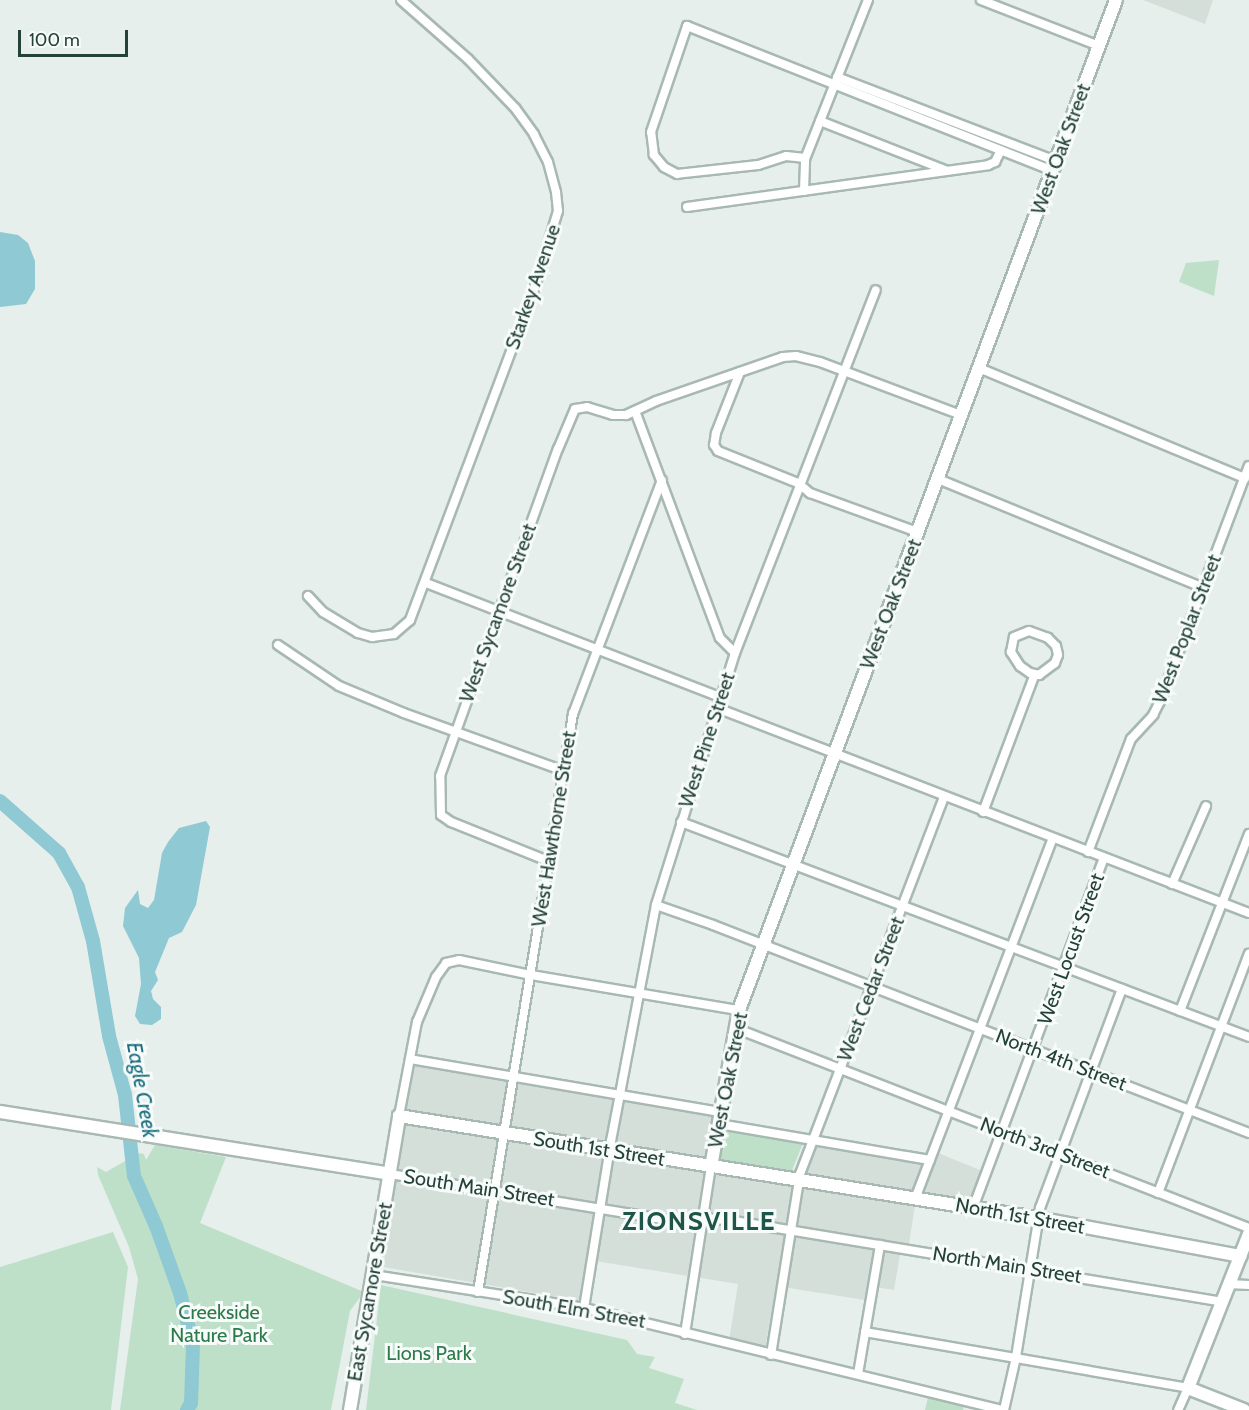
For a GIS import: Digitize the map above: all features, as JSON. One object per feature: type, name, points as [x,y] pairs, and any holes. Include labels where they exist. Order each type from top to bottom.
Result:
[{"type":"main road","name":"West Oak Street","points":[[711,1167],[740,1010],[1116,0]]},
{"type":"main road","name":"South Main Street","points":[[0,1112],[390,1174]]},
{"type":"main road","name":"South 1st Street","points":[[399,1116],[799,1181]]},
{"type":"main road","points":[[390,1174],[399,1116]]},
{"type":"main road","name":"East Sycamore Street","points":[[350,1410],[390,1174]]},
{"type":"main road","name":"North 1st Street","points":[[799,1181],[1037,1218],[1240,1256]]},
{"type":"main road","points":[[1244,1410],[1188,1388],[1249,1234]]},
{"type":"street","name":"Starkey Avenue","points":[[308,596],[323,612],[358,633],[372,637],[386,637],[407,625],[426,583],[532,296],[552,235],[558,202],[548,162],[534,134],[515,108],[468,59],[401,0]]},
{"type":"street","points":[[804,191],[806,158],[868,0]]},
{"type":"street","points":[[981,0],[1099,46]]},
{"type":"street","points":[[806,158],[786,156],[758,165],[677,174],[664,167],[654,155],[651,132],[687,26],[1054,166]]},
{"type":"street","points":[[835,81],[1001,150],[1054,166]]},
{"type":"street","points":[[820,120],[946,170]]},
{"type":"street","points":[[687,207],[988,165],[995,162],[1001,150]]},
{"type":"street","name":"West Pine Street","points":[[584,1308],[609,1151],[656,905],[735,653],[876,290]]},
{"type":"street","points":[[735,653],[720,638],[635,411],[783,357],[796,356],[806,357],[962,415]]},
{"type":"street","points":[[979,368],[1245,478]]},
{"type":"street","points":[[740,372],[716,433],[714,445],[718,451],[801,486],[810,493],[918,532]]},
{"type":"street","name":"West Sycamore Street","points":[[548,861],[451,822],[441,815],[440,776],[571,415],[575,409],[587,407],[620,416],[635,411]]},
{"type":"street","name":"West Poplar Street","points":[[1088,852],[1131,739],[1153,714],[1160,701],[1249,466]]},
{"type":"street","points":[[938,479],[1204,588]]},
{"type":"street","name":"West Hawthorne Street","points":[[478,1292],[573,714],[662,480]]},
{"type":"street","points":[[426,583],[498,613],[720,697]]},
{"type":"street","points":[[983,812],[1035,674],[1049,669],[1055,663],[1058,655],[1056,646],[1048,638],[1029,631],[1014,637],[1011,652],[1020,666],[1035,674]]},
{"type":"street","points":[[279,645],[339,686],[455,732],[564,771]]},
{"type":"street","points":[[717,708],[1249,913]]},
{"type":"street","name":"West Cedar Street","points":[[771,1355],[799,1181],[812,1140],[944,797]]},
{"type":"street","points":[[1173,884],[1206,806]]},
{"type":"street","points":[[681,822],[1249,1037]]},
{"type":"street","points":[[1180,1011],[1249,834]]},
{"type":"street","points":[[915,1199],[1053,838]]},
{"type":"street","name":"West Locust Street","points":[[973,1208],[1104,858]]},
{"type":"street","name":"North 4th Street","points":[[656,905],[1249,1133]]},
{"type":"street","points":[[1158,1193],[1249,954]]},
{"type":"street","points":[[399,1116],[417,1022],[436,977],[446,963],[459,960],[531,975],[740,1010]]},
{"type":"street","points":[[1004,1410],[1016,1357],[1037,1218],[1122,989]]},
{"type":"street","name":"North 3rd Street","points":[[735,1028],[1249,1228]]},
{"type":"street","points":[[410,1059],[620,1094],[812,1140],[930,1160]]},
{"type":"street","name":"West Oak Street","points":[[685,1334],[711,1167]]},
{"type":"street","name":"South Main Street","points":[[390,1174],[680,1221],[703,1218],[792,1230]]},
{"type":"street","name":"North Main Street","points":[[792,1230],[1221,1302]]},
{"type":"street","points":[[858,1374],[880,1245]]},
{"type":"street","name":"South Elm Street","points":[[374,1275],[584,1308],[1004,1410]]},
{"type":"street","points":[[1229,1284],[1249,1285]]},
{"type":"street","points":[[865,1332],[1188,1388],[1178,1410]]},
{"type":"shaded area","points":[[1143,0],[1213,0],[1205,24]]},
{"type":"shaded area","points":[[413,1065],[715,1115],[705,1168],[803,1182],[816,1145],[933,1164],[938,1153],[985,1172],[972,1212],[915,1205],[909,1244],[902,1243],[894,1290],[868,1286],[865,1300],[776,1286],[765,1348],[729,1341],[738,1284],[589,1260],[581,1301],[383,1267]]},
{"type":"green space","points":[[1219,260],[1214,296],[1179,282],[1186,263]]},
{"type":"green space","points":[[723,1129],[803,1143],[791,1173],[719,1161]]},
{"type":"green space","name":"Creekside Nature Park","points":[[155,1145],[226,1157],[200,1223],[364,1292],[350,1311],[331,1410],[120,1410],[138,1279],[129,1247],[98,1175],[97,1167],[106,1172],[139,1153],[144,1154],[146,1160]]},
{"type":"green space","points":[[113,1232],[128,1267],[111,1410],[0,1410],[0,1267]]},
{"type":"green space","name":"Lions Park","points":[[381,1285],[627,1340],[637,1354],[655,1357],[649,1368],[684,1379],[675,1403],[697,1410],[366,1410]]},
{"type":"green space","points":[[929,1393],[965,1402],[963,1410],[925,1410]]},
{"type":"water","points":[[0,232],[18,235],[28,243],[35,261],[35,289],[26,304],[0,307]]},
{"type":"water","points":[[206,821],[210,827],[196,905],[182,932],[169,938],[155,972],[158,980],[151,991],[153,999],[161,1007],[161,1019],[152,1025],[140,1024],[135,1016],[141,984],[139,958],[123,926],[125,908],[138,890],[140,904],[148,908],[154,900],[162,853],[168,842],[179,828]]},
{"type":"waterway","name":"Eagle Creek","points":[[0,801],[59,853],[78,887],[93,941],[109,1036],[125,1095],[134,1176],[156,1226],[180,1293],[193,1344],[191,1403],[187,1410]]},
{"type":"district","name":"ZIONSVILLE","points":[[699,1222]]}]
